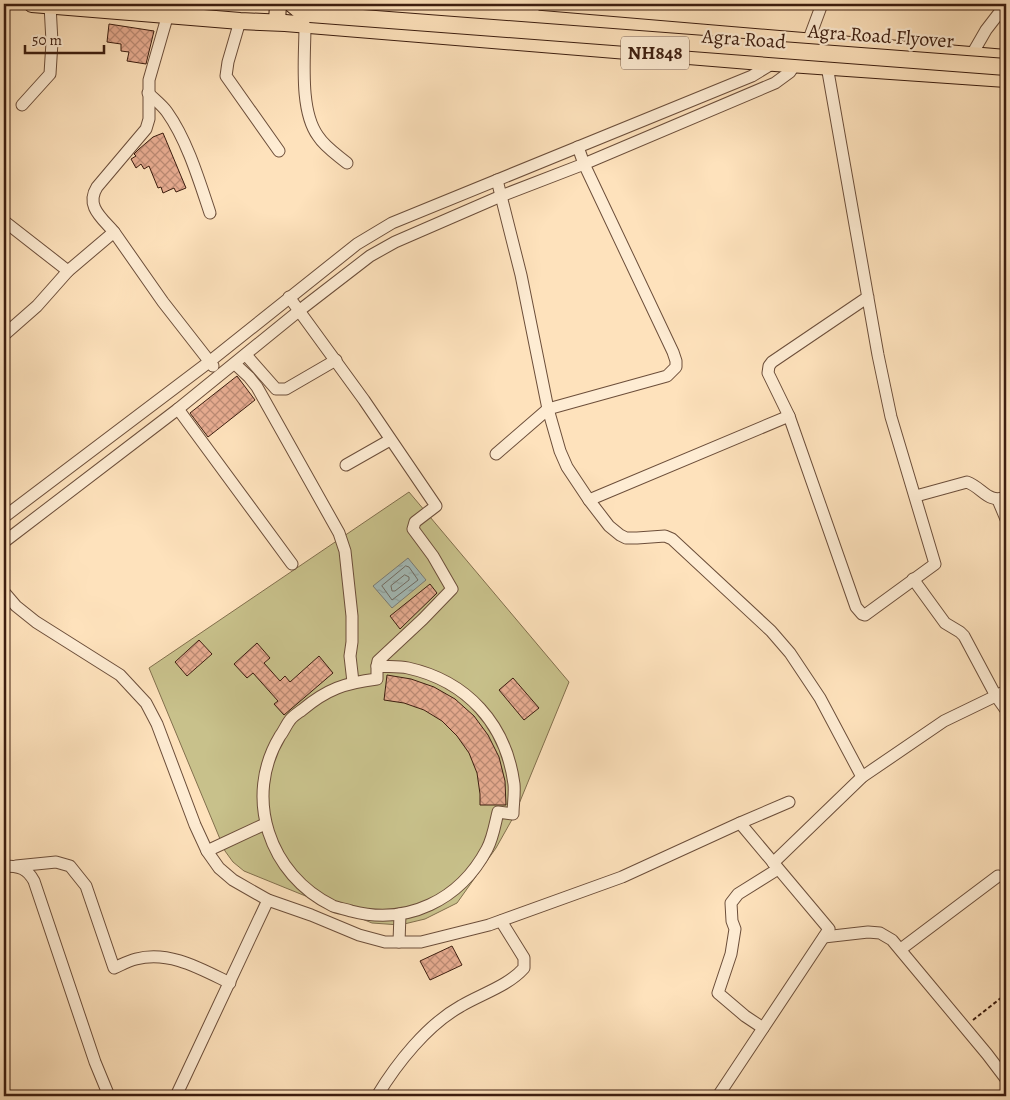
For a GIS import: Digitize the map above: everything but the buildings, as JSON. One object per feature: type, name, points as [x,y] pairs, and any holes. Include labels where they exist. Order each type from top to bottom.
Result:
[{"type":"highway","name":"NH848","points":[[32,4],[240,21]]},
{"type":"highway","points":[[278,4],[281,22]]},
{"type":"highway","name":"Agra Road","points":[[323,4],[532,11],[808,42],[1006,58]]},
{"type":"highway","name":"Agra Road","points":[[240,21],[281,22],[303,14],[775,63],[1006,79]]},
{"type":"highway","name":"Agra Road Flyover","points":[[303,14],[1006,67]]},
{"type":"street","points":[[4,542],[178,409],[370,256],[395,242],[501,196],[584,164],[775,83],[790,72],[795,64],[808,42],[822,4]]},
{"type":"street","points":[[971,56],[986,30],[1006,4]]},
{"type":"street","points":[[22,105],[50,74],[52,42],[50,5]]},
{"type":"street","points":[[168,14],[152,67],[148,93],[150,112],[146,129],[97,187],[92,195],[92,202],[96,211],[114,232],[163,302],[220,375]]},
{"type":"street","points":[[303,14],[306,104],[310,121],[325,145],[347,163]]},
{"type":"street","points":[[240,21],[228,62],[226,76],[280,151]]},
{"type":"street","points":[[4,517],[209,362],[357,244],[376,232],[392,223],[752,76],[808,42]]},
{"type":"street","points":[[808,42],[827,66],[891,417],[935,564],[865,615],[859,611],[788,416],[768,373],[772,362],[868,297]]},
{"type":"street","points":[[148,93],[167,112],[174,124],[198,178],[210,213]]},
{"type":"street","points":[[496,454],[548,409],[666,376],[676,367],[673,352],[584,164],[578,147]]},
{"type":"street","points":[[497,180],[521,275],[548,409],[560,451],[567,467],[589,500],[610,526],[620,535],[626,538],[665,536],[672,539],[771,631],[790,653],[820,698],[862,777]]},
{"type":"street","points":[[4,221],[68,271]]},
{"type":"street","points":[[4,335],[37,306],[68,271],[114,232]]},
{"type":"street","points":[[289,297],[336,360],[436,506],[414,522],[413,530],[433,556],[452,590],[378,661],[377,666],[377,679],[353,682],[319,696],[290,720],[271,751],[264,778],[262,787],[265,824],[279,858],[302,886],[333,906],[369,916],[405,914],[440,901],[468,878],[488,848],[498,812],[513,814],[514,786],[509,758],[498,731],[481,708],[459,689],[434,675],[406,668],[377,666]]},
{"type":"street","points":[[246,355],[276,389],[286,389],[336,360]]},
{"type":"street","points":[[235,364],[250,377],[257,387],[339,533],[344,551],[352,616],[350,656],[353,682]]},
{"type":"street","points":[[178,409],[292,564]]},
{"type":"street","points":[[589,500],[788,416]]},
{"type":"street","points":[[346,464],[390,440]]},
{"type":"street","points":[[916,496],[967,482],[994,499],[1002,498],[1006,519]]},
{"type":"street","points":[[914,579],[945,623],[964,636],[1001,694],[1006,710]]},
{"type":"street","points":[[4,592],[16,606],[36,622],[120,675],[146,703],[157,724],[195,825],[207,851],[219,868],[233,880],[268,900],[359,935],[385,942],[421,942],[501,921],[622,877],[790,802]]},
{"type":"street","points":[[763,1028],[718,993],[730,954],[735,929],[732,921],[731,903],[738,894],[776,866],[862,777],[944,722],[1001,694]]},
{"type":"street","points":[[718,1096],[829,929],[740,823]]},
{"type":"street","points":[[207,851],[265,824]]},
{"type":"street","points":[[4,866],[56,862],[70,866],[86,886],[114,968],[136,959],[157,957],[175,959],[230,983]]},
{"type":"street","points":[[16,866],[24,868],[34,882],[95,1062],[109,1096]]},
{"type":"street","points":[[901,949],[998,876]]},
{"type":"street","points":[[176,1096],[268,900]]},
{"type":"street","points":[[399,942],[400,914]]},
{"type":"street","points":[[377,1096],[390,1075],[437,1022],[461,1006],[512,978],[524,968],[524,958],[501,921]]},
{"type":"street","points":[[824,937],[868,932],[880,933],[892,940],[965,1026],[1006,1079]]},
{"type":"path","points":[[965,1026],[1006,994]]},
{"type":"shaded area","points":[[409,492],[569,682],[514,816],[496,848],[457,903],[425,919],[400,925],[372,923],[244,871],[233,862],[225,851],[149,668]]},
{"type":"water","points":[[408,558],[426,580],[392,608],[373,586]]}]
